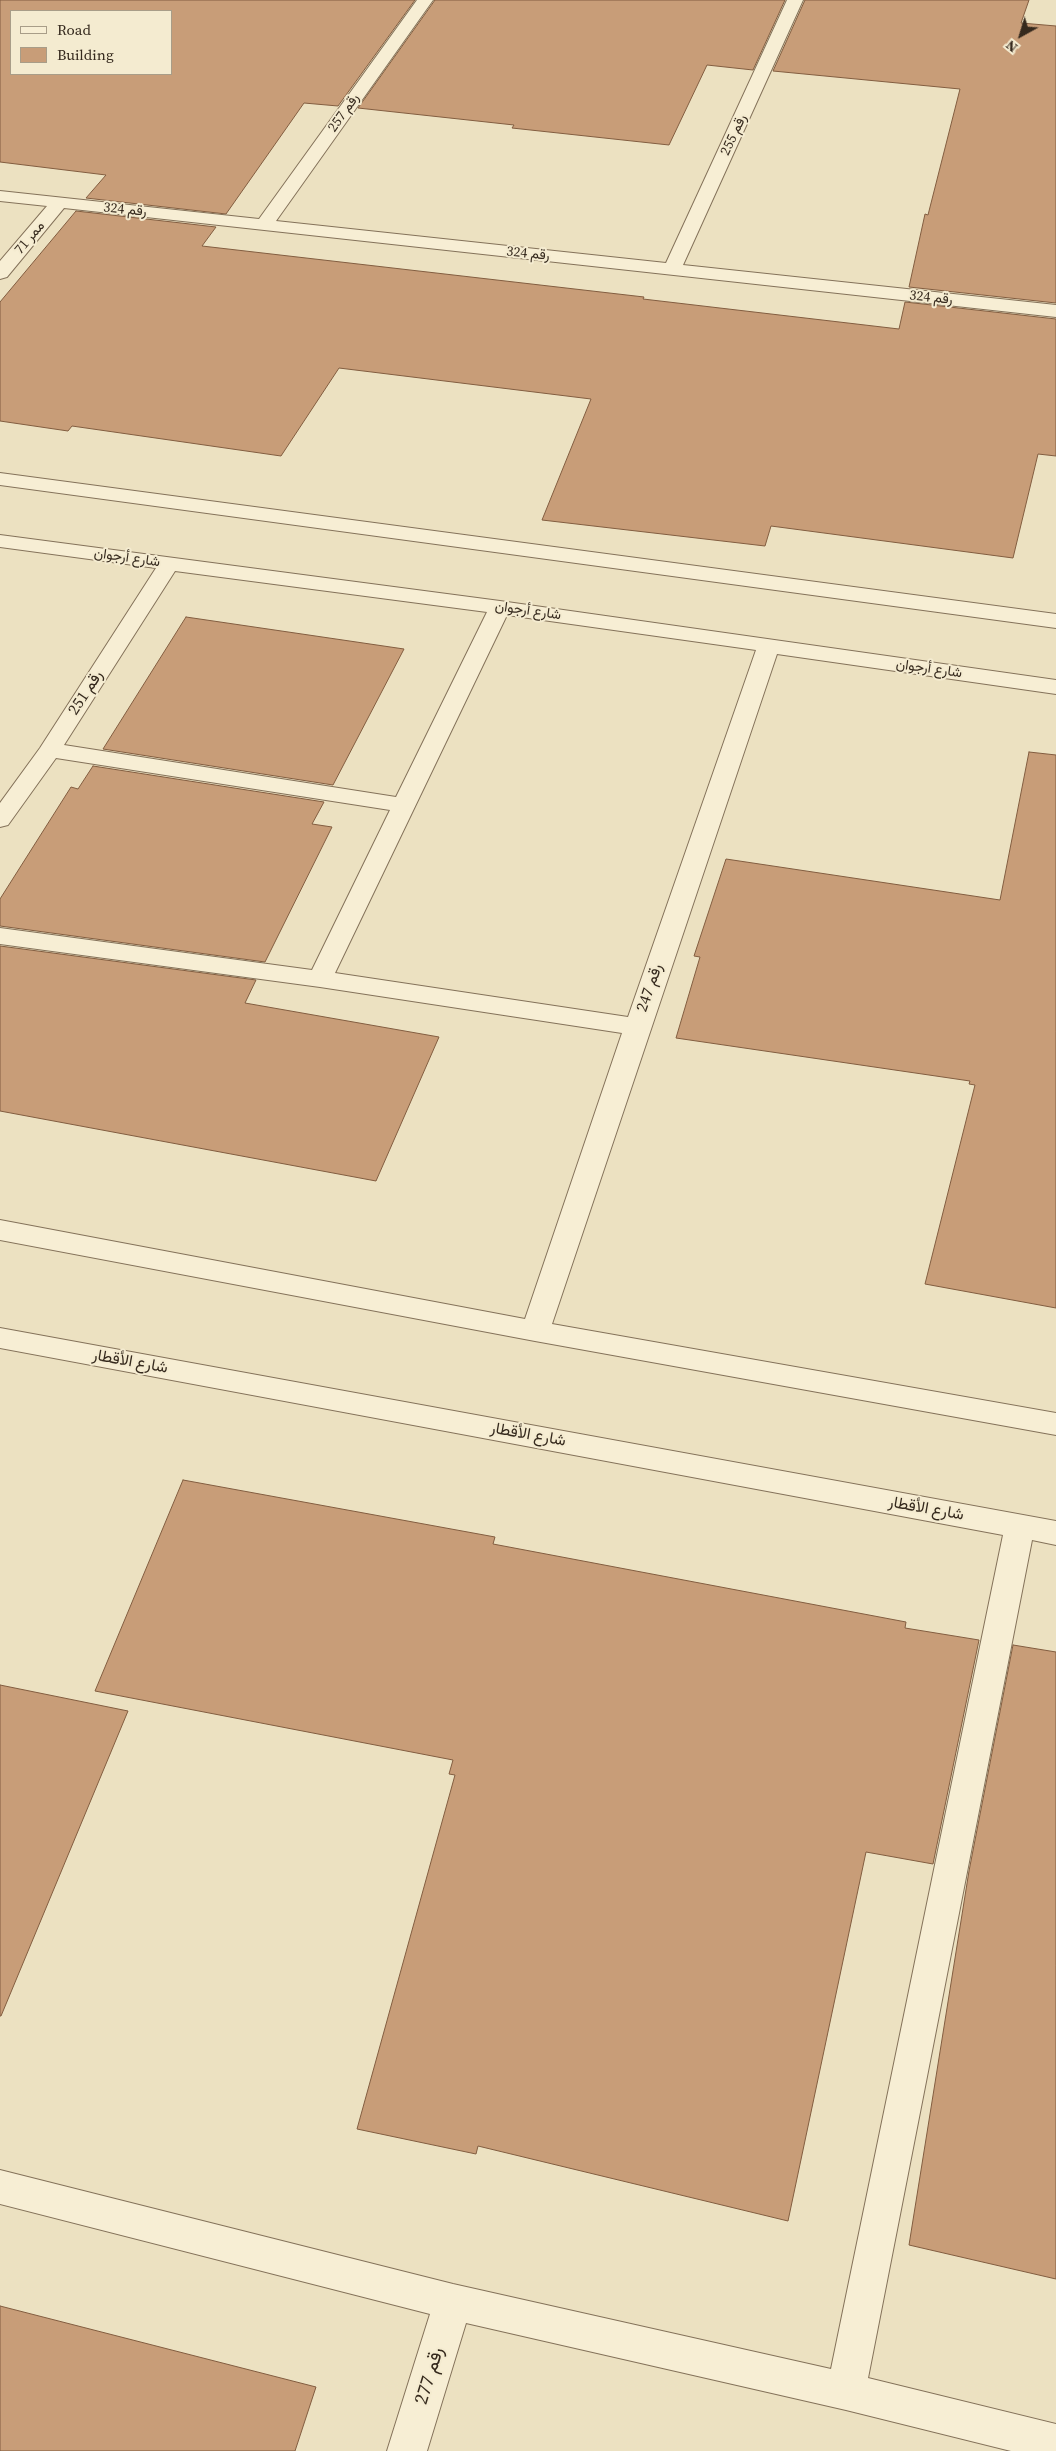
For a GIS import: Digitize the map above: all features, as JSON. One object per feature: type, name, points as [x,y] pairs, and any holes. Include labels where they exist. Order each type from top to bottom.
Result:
[{"type":"street","name":"رقم 257","points":[[264,225],[424,0]]},
{"type":"street","name":"رقم 255","points":[[672,269],[795,0]]},
{"type":"street","name":"رقم 324","points":[[0,196],[1056,312]]},
{"type":"street","name":"ممر 71","points":[[0,273],[60,202]]},
{"type":"street","points":[[0,479],[1056,621]]},
{"type":"street","name":"شارع أرجوان","points":[[0,541],[500,607],[1056,687]]},
{"type":"street","name":"رقم 251","points":[[0,820],[50,750],[169,564]]},
{"type":"street","points":[[320,980],[500,607]]},
{"type":"street","name":"رقم 247","points":[[535,1331],[637,1027],[770,646]]},
{"type":"street","points":[[50,750],[404,805]]},
{"type":"street","points":[[0,936],[320,980],[637,1027]]},
{"type":"street","points":[[0,1230],[535,1331],[1056,1424]]},
{"type":"street","name":"شارع الأقطار","points":[[0,1338],[1056,1533]]},
{"type":"street","points":[[846,2391],[1020,1526]]},
{"type":"street","points":[[0,2187],[453,2302],[846,2391],[1056,2443]]},
{"type":"street","name":"رقم 277","points":[[407,2451],[453,2302]]},
{"type":"building","points":[[0,0],[415,0],[338,106],[304,103],[226,214],[86,198],[106,175],[0,162]]},
{"type":"building","points":[[435,0],[785,0],[753,70],[707,65],[669,145],[512,128],[514,125],[358,108]]},
{"type":"building","points":[[805,0],[1029,0],[1021,23],[1056,26],[1056,303],[909,287],[925,214],[928,215],[960,89],[773,71]]},
{"type":"building","points":[[76,211],[216,227],[202,246],[644,297],[643,299],[899,329],[905,302],[1056,319],[1056,456],[1038,454],[1013,558],[771,526],[765,546],[542,520],[591,399],[339,368],[281,456],[72,426],[68,431],[0,421],[0,302]]},
{"type":"building","points":[[186,617],[404,649],[333,785],[103,749]]},
{"type":"building","points":[[1029,752],[1056,755],[1056,1308],[925,1284],[975,1085],[969,1084],[970,1081],[676,1038],[700,957],[694,956],[726,859],[1000,900]]},
{"type":"building","points":[[93,766],[324,802],[312,824],[332,827],[265,962],[0,926],[0,899],[71,787],[78,789]]},
{"type":"building","points":[[0,946],[256,980],[245,1003],[439,1037],[376,1181],[0,1111]]},
{"type":"building","points":[[183,1480],[495,1537],[493,1544],[906,1622],[905,1628],[979,1640],[933,1864],[866,1852],[788,2221],[478,2146],[476,2154],[357,2129],[455,1775],[449,1774],[453,1760],[95,1691]]},
{"type":"building","points":[[1013,1645],[1056,1652],[1056,2279],[909,2245],[969,1871]]},
{"type":"building","points":[[0,1685],[128,1711],[1,2016],[0,2016]]},
{"type":"building","points":[[0,2306],[316,2387],[295,2451],[0,2451]]}]
